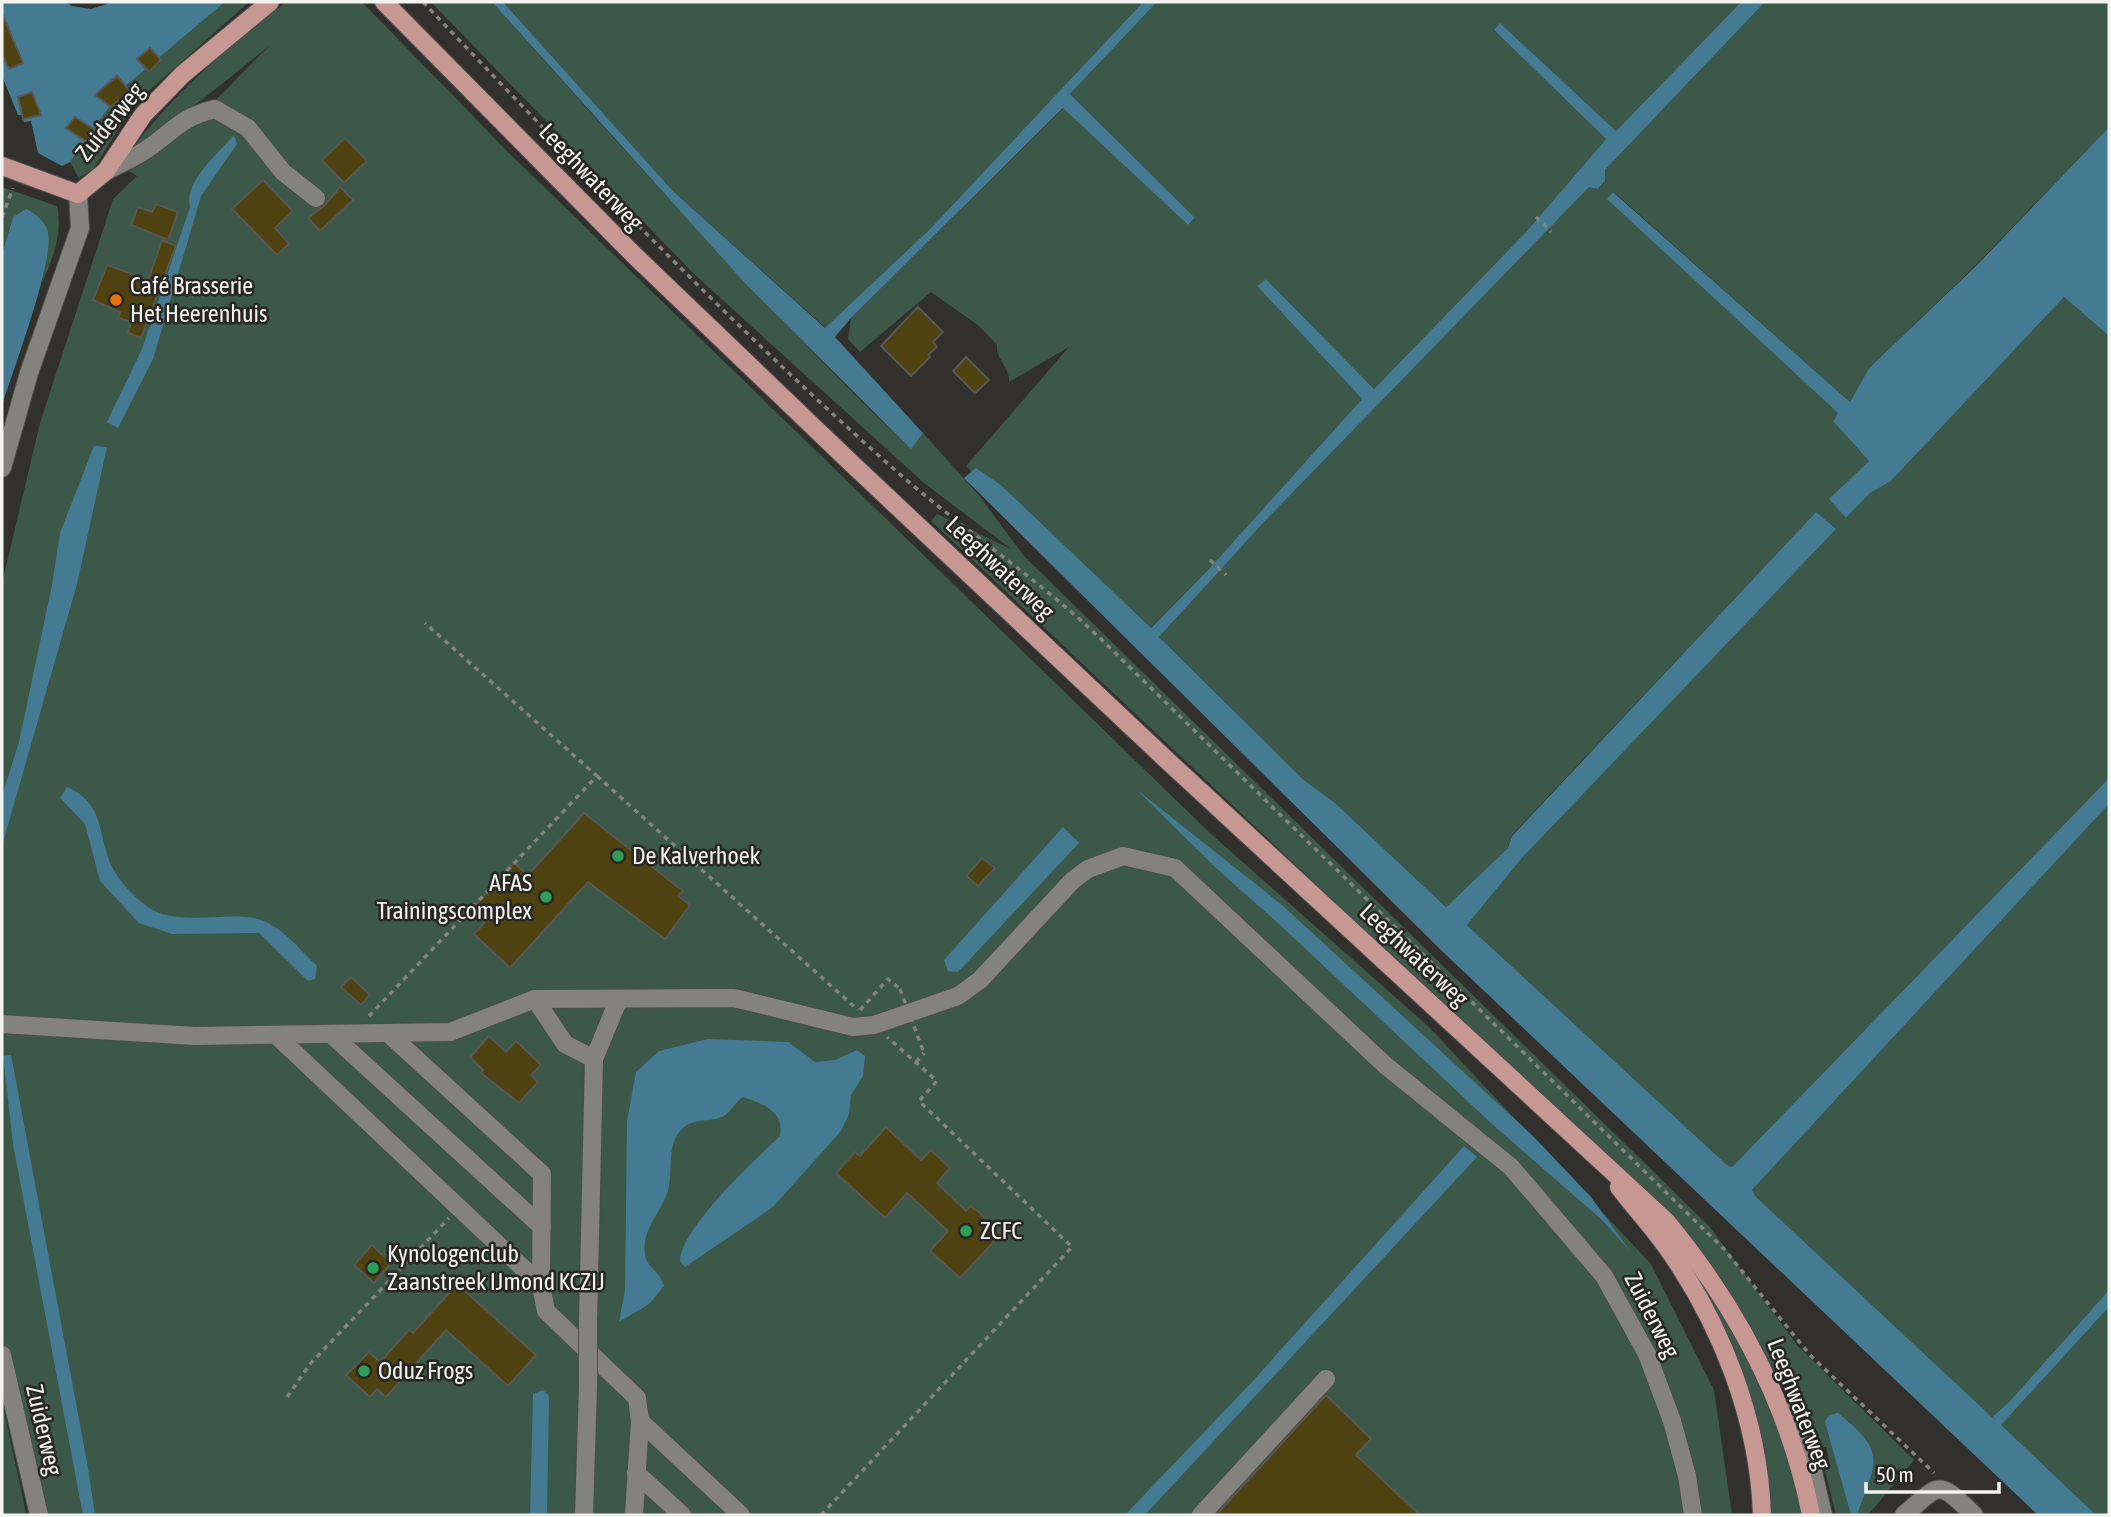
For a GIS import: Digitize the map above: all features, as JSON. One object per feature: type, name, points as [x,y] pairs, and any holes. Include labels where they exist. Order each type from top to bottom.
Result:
[{"type":"main road","name":"Zuiderweg","points":[[78,194],[106,171],[143,115],[183,74],[270,2]]},
{"type":"main road","name":"Leeghwaterweg","points":[[384,2],[635,256],[838,451],[1595,1157],[1634,1188],[1694,1254],[1751,1343],[1776,1398],[1793,1445],[1811,1515]]},
{"type":"main road","points":[[10,169],[78,194]]},
{"type":"main road","name":"Leeghwaterweg","points":[[1595,1157],[1668,1248],[1710,1319],[1745,1415],[1761,1496],[1762,1515]]},
{"type":"street","points":[[106,171],[142,153],[172,127],[194,114],[215,109],[248,128],[284,172],[316,198]]},
{"type":"street","name":"Zuiderweg","points":[[2,468],[29,373],[80,228],[78,194]]},
{"type":"street","name":"Zuiderweg","points":[[874,1025],[958,996],[980,980],[1073,880],[1088,869],[1123,856],[1175,868],[1385,1065],[1511,1167],[1604,1276],[1647,1354],[1672,1421],[1687,1476],[1693,1515]]},
{"type":"street","points":[[2,1024],[195,1036],[212,1033],[277,1036],[450,1032],[535,999],[618,1001],[734,998],[853,1027],[874,1025]]},
{"type":"street","points":[[535,999],[565,1044],[594,1059]]},
{"type":"street","points":[[584,1515],[594,1059],[618,1001]]},
{"type":"street","points":[[389,1034],[542,1174],[541,1285],[546,1311],[637,1398],[639,1421],[634,1515]]},
{"type":"street","points":[[332,1035],[542,1227]]},
{"type":"street","points":[[277,1036],[457,1209],[541,1285]]},
{"type":"street","name":"Zuiderweg","points":[[2,1355],[39,1515]]},
{"type":"street","points":[[1201,1515],[1326,1379]]},
{"type":"street","points":[[1776,1398],[1808,1450],[1823,1515]]},
{"type":"street","points":[[639,1421],[741,1515]]},
{"type":"street","points":[[636,1473],[682,1515]]},
{"type":"street","points":[[1907,1515],[1926,1493],[1935,1490],[1947,1491],[1974,1515]]},
{"type":"path","points":[[423,2],[607,195],[839,418],[905,479],[1059,598],[1724,1249],[1810,1355],[1937,1477],[1947,1491]]},
{"type":"path","points":[[2,217],[10,169]]},
{"type":"path","points":[[1536,216],[1552,232]]},
{"type":"path","points":[[1210,559],[1226,575]]},
{"type":"path","points":[[425,623],[936,1081],[919,1101],[1072,1247],[821,1515]]},
{"type":"path","points":[[350,1035],[597,776]]},
{"type":"path","points":[[859,1011],[888,979],[900,989],[923,1053],[916,1062]]},
{"type":"path","points":[[287,1396],[310,1364],[457,1209]]},
{"type":"green space","points":[[225,2],[249,2],[135,103],[93,169],[79,178],[70,162],[122,89]]},
{"type":"green space","name":"De Kalverhoek","points":[[286,2],[362,2],[509,153],[1211,834],[1429,1027],[1651,1264],[1714,1390],[1732,1515],[42,1515],[2,1337],[2,583],[40,423],[113,199],[137,176],[125,169],[194,122],[269,46],[203,99],[132,149],[166,108],[204,70]]},
{"type":"green space","points":[[431,2],[492,2],[697,229],[855,395],[910,448],[923,433],[978,494],[1024,556],[1709,1226],[1797,1345],[1914,1460],[1868,1515],[1836,1515],[1823,1463],[1829,1461],[1826,1447],[1814,1448],[1753,1331],[1721,1281],[1616,1167],[931,521],[937,514],[1011,549],[924,483],[694,274]]},
{"type":"green space","points":[[503,2],[1143,2],[930,229],[826,328],[673,191]]},
{"type":"green space","points":[[1157,2],[1741,2],[1616,131],[1501,24],[1494,30],[1606,139],[1526,232],[1374,389],[1266,279],[1257,286],[1362,399],[1207,571],[1150,628],[1001,485],[976,469],[972,472],[966,466],[1069,347],[1009,382],[997,345],[979,326],[931,292],[860,352],[848,339],[851,318],[1064,108],[1188,225],[1195,219],[1070,94]]},
{"type":"green space","points":[[1765,2],[2109,2],[2109,127],[1977,264],[1869,368],[1850,402],[1614,192],[1608,199],[1838,413],[1833,421],[1869,461],[1830,499],[1846,518],[1870,493],[1890,482],[2064,297],[2109,336],[2109,778],[1732,1167],[1467,925],[1522,858],[1835,529],[1816,512],[1512,835],[1508,848],[1446,907],[1334,802],[1305,781],[1159,637],[1265,521],[1589,186],[1598,189],[1605,182],[1605,170]]},
{"type":"green space","points":[[2,187],[57,206],[58,236],[42,283],[49,233],[13,217],[2,254]]},
{"type":"green space","points":[[2109,804],[2109,1290],[2009,1402],[1993,1416],[2001,1425],[2109,1307],[2109,1515],[2096,1515],[1755,1197],[1752,1190]]},
{"type":"green space","points":[[1674,1240],[1722,1307],[1781,1427],[1804,1515],[1770,1515],[1764,1455],[1749,1396]]},
{"type":"green space","points":[[2,1402],[26,1513],[27,1515],[2,1515]]},
{"type":"water","points":[[2,2],[66,2],[72,6],[91,9],[113,2],[225,2],[122,89],[70,162],[62,166],[38,153],[31,121],[24,122],[22,115],[18,115],[2,76]]},
{"type":"water","points":[[492,2],[503,2],[673,191],[825,328],[930,229],[1143,2],[1157,2],[1070,94],[1195,218],[1188,225],[1063,108],[835,337],[923,433],[911,449],[744,282]]},
{"type":"water","points":[[1741,2],[1765,2],[1605,170],[1605,181],[1598,189],[1589,187],[1265,521],[1159,637],[1305,781],[1334,802],[1446,907],[1508,848],[1512,836],[1816,512],[1836,529],[1522,858],[1467,925],[1732,1167],[2109,778],[2109,804],[1752,1190],[1756,1197],[1995,1420],[1993,1416],[2009,1402],[2109,1290],[2109,1307],[2001,1425],[2096,1515],[2038,1515],[1444,953],[964,478],[976,468],[1001,485],[1151,628],[1207,571],[1362,399],[1257,286],[1266,279],[1374,389],[1526,232],[1606,139],[1494,30],[1500,23],[1616,131]]},
{"type":"water","points":[[2109,127],[2109,336],[2064,297],[1890,482],[1870,493],[1846,518],[1829,499],[1869,461],[1833,421],[1838,413],[1607,199],[1613,192],[1850,402],[1869,368],[1978,264]]},
{"type":"water","points":[[234,135],[237,144],[201,196],[153,359],[118,428],[107,422],[142,349],[190,207],[192,187],[204,168]]},
{"type":"water","points":[[26,209],[45,224],[48,246],[39,291],[2,406],[2,254],[13,217]]},
{"type":"water","points":[[94,446],[107,447],[77,584],[2,846],[2,796],[19,742],[52,585],[60,533]]},
{"type":"water","points":[[67,787],[88,802],[98,822],[112,867],[123,883],[148,907],[175,917],[237,916],[264,921],[286,935],[317,966],[315,979],[308,981],[259,933],[172,934],[139,923],[100,881],[85,824],[60,798]]},
{"type":"water","points":[[1137,790],[1282,905],[1533,1136],[1591,1197],[1630,1251],[1602,1220],[1492,1124],[1216,868]]},
{"type":"water","points":[[1063,827],[1079,843],[958,972],[948,971],[944,960]]},
{"type":"water","points":[[708,1039],[788,1042],[815,1062],[835,1060],[857,1050],[865,1056],[863,1076],[851,1095],[849,1114],[841,1131],[773,1207],[685,1267],[680,1261],[693,1231],[721,1195],[780,1136],[781,1128],[776,1115],[770,1110],[743,1097],[724,1116],[693,1122],[683,1128],[677,1135],[672,1150],[668,1190],[646,1237],[646,1259],[664,1286],[649,1304],[619,1322],[625,1290],[627,1121],[636,1072],[659,1051]]},
{"type":"water","points":[[11,1055],[95,1515],[83,1515],[13,1144],[3,1056]]},
{"type":"water","points":[[1464,1146],[1477,1157],[1145,1515],[1125,1515],[1251,1383]]},
{"type":"water","points":[[543,1390],[549,1396],[547,1515],[530,1515],[533,1394]]},
{"type":"water","points":[[1838,1413],[1864,1438],[1871,1448],[1873,1458],[1873,1469],[1857,1515],[1851,1515],[1825,1422],[1829,1415]]},
{"type":"building","points":[[2,13],[23,63],[9,69],[2,55]]},
{"type":"building","points":[[150,48],[161,60],[149,72],[137,59]]},
{"type":"building","points":[[117,76],[130,91],[111,107],[95,95]]},
{"type":"building","points":[[32,92],[41,115],[23,119],[18,97]]},
{"type":"building","points":[[75,117],[107,138],[99,150],[66,128]]},
{"type":"building","points":[[345,138],[367,161],[344,183],[322,160]]},
{"type":"building","points":[[263,180],[293,211],[275,228],[289,244],[277,255],[232,209]]},
{"type":"building","points":[[340,187],[353,200],[320,231],[308,218],[324,206]]},
{"type":"building","points":[[156,204],[178,212],[168,240],[131,225],[138,207],[152,212]]},
{"type":"building","points":[[162,240],[176,246],[141,338],[128,333],[131,322],[118,318],[120,312],[93,300],[107,265],[148,280]]},
{"type":"building","points":[[918,307],[943,332],[933,342],[937,347],[928,355],[930,357],[911,376],[881,346]]},
{"type":"building","points":[[966,357],[989,380],[975,393],[953,371]]},
{"type":"building","points":[[584,813],[683,891],[678,896],[690,905],[665,939],[588,882],[510,968],[474,934],[487,920],[473,908],[514,863],[528,875]]},
{"type":"building","points":[[982,858],[995,868],[978,886],[966,876]]},
{"type":"building","points":[[351,977],[370,995],[361,1005],[341,987]]},
{"type":"building","points":[[489,1036],[506,1052],[516,1041],[541,1065],[531,1075],[538,1082],[519,1103],[481,1073],[483,1070],[470,1057]]},
{"type":"building","points":[[886,1127],[921,1160],[931,1150],[950,1168],[937,1183],[966,1211],[970,1206],[1001,1234],[960,1278],[930,1251],[948,1231],[907,1193],[885,1218],[836,1173],[855,1152],[860,1156]]},
{"type":"building","points":[[372,1245],[391,1263],[374,1283],[354,1265]]},
{"type":"building","points":[[457,1284],[536,1355],[508,1386],[446,1330],[386,1397],[377,1389],[370,1397],[346,1375],[369,1352],[380,1362],[409,1330],[413,1333]]},
{"type":"building","points":[[1326,1395],[1371,1439],[1356,1455],[1420,1515],[1216,1515]]},
{"type":"place","name":"Café Brasserie Het Heerenhuis","points":[[116,300]]},
{"type":"place","name":"De Kalverhoek","points":[[618,856]]},
{"type":"place","name":"AFAS Trainingscomplex","points":[[546,897]]},
{"type":"place","name":"ZCFC","points":[[966,1231]]},
{"type":"place","name":"Kynologenclub Zaanstreek IJmond KCZIJ","points":[[373,1268]]},
{"type":"place","name":"Oduz Frogs","points":[[364,1371]]}]
